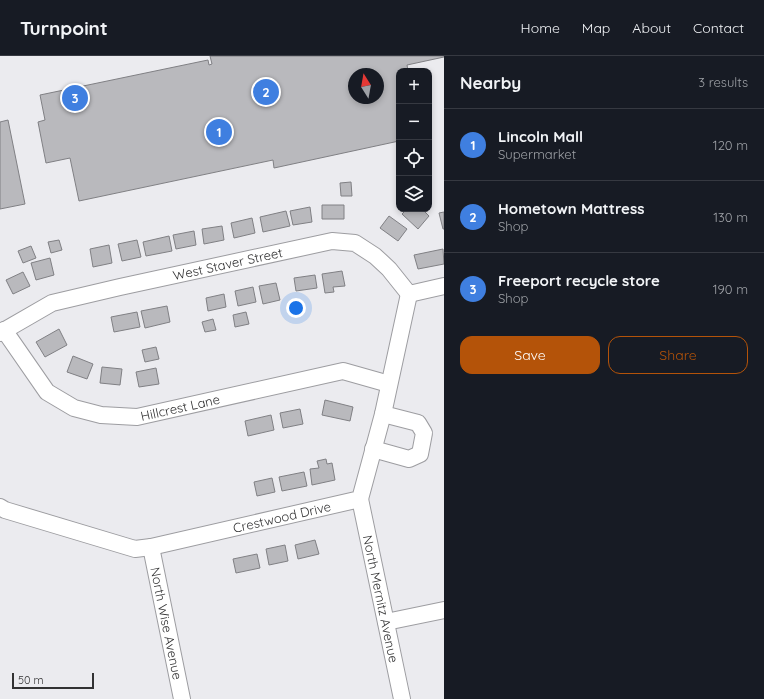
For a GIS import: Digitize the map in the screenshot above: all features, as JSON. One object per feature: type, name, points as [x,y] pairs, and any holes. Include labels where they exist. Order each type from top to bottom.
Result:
[{"type":"street","name":"West Staver Street","points":[[2,332],[52,303],[332,241],[355,243],[375,256],[389,269],[409,294]]},
{"type":"street","points":[[360,499],[383,414],[409,294],[444,286]]},
{"type":"street","name":"Hillcrest Lane","points":[[2,332],[46,392],[74,408],[101,415],[137,417],[343,371],[389,384]]},
{"type":"street","points":[[373,450],[409,459],[420,454],[424,433],[418,423],[383,414]]},
{"type":"street","name":"Crestwood Drive","points":[[0,507],[5,510],[135,549],[151,547],[360,499]]},
{"type":"street","name":"North Mernitz Avenue","points":[[360,499],[402,699]]},
{"type":"street","name":"North Wise Avenue","points":[[151,547],[182,699]]},
{"type":"street","points":[[386,622],[444,610]]},
{"type":"building","points":[[210,56],[444,56],[407,65],[408,68],[396,68],[396,142],[274,168],[273,160],[79,201],[70,158],[46,163],[38,122],[45,120],[40,95],[208,60],[209,65],[212,64]]},
{"type":"building","points":[[8,120],[25,204],[0,209],[0,122]]},
{"type":"building","points":[[351,182],[352,196],[341,196],[340,183]]},
{"type":"building","points":[[322,205],[344,205],[344,219],[322,219]]},
{"type":"building","points":[[310,207],[312,222],[293,225],[290,211]]},
{"type":"building","points":[[286,211],[290,226],[263,232],[260,217]]},
{"type":"building","points":[[404,212],[425,212],[429,216],[418,229],[402,214]]},
{"type":"building","points":[[444,212],[444,229],[443,229],[439,213]]},
{"type":"building","points":[[389,216],[407,229],[398,241],[380,228]]},
{"type":"building","points":[[252,218],[255,233],[234,238],[231,223]]},
{"type":"building","points":[[222,226],[224,240],[204,244],[202,229]]},
{"type":"building","points":[[194,231],[196,245],[176,249],[173,235]]},
{"type":"building","points":[[169,236],[172,251],[146,256],[143,242]]},
{"type":"building","points":[[59,240],[62,250],[51,253],[48,242]]},
{"type":"building","points":[[137,240],[141,257],[122,261],[118,244]]},
{"type":"building","points":[[109,245],[112,263],[93,267],[90,249]]},
{"type":"building","points":[[31,246],[36,258],[23,263],[18,251]]},
{"type":"building","points":[[443,249],[444,264],[418,269],[414,255]]},
{"type":"building","points":[[50,258],[54,275],[36,280],[31,263]]},
{"type":"building","points":[[342,271],[345,286],[333,287],[334,292],[325,293],[322,274]]},
{"type":"building","points":[[23,272],[30,286],[13,294],[6,280]]},
{"type":"building","points":[[315,275],[317,288],[296,291],[294,278]]},
{"type":"building","points":[[276,283],[280,300],[263,304],[259,286]]},
{"type":"building","points":[[253,287],[256,302],[238,306],[235,291]]},
{"type":"building","points":[[224,294],[226,307],[208,311],[206,298]]},
{"type":"building","points":[[167,306],[170,322],[145,328],[141,311]]},
{"type":"building","points":[[137,312],[140,327],[114,332],[111,317]]},
{"type":"building","points":[[246,312],[249,324],[235,327],[233,315]]},
{"type":"building","points":[[213,319],[216,330],[205,332],[202,322]]},
{"type":"building","points":[[59,329],[67,345],[45,357],[36,342]]},
{"type":"building","points":[[156,347],[159,359],[145,362],[142,350]]},
{"type":"building","points":[[73,356],[93,364],[87,379],[67,372]]},
{"type":"building","points":[[102,367],[122,369],[120,385],[100,383]]},
{"type":"building","points":[[156,368],[159,384],[139,387],[136,372]]},
{"type":"building","points":[[325,400],[353,407],[350,421],[322,415]]},
{"type":"building","points":[[300,409],[303,424],[283,428],[280,413]]},
{"type":"building","points":[[271,415],[274,430],[248,436],[245,421]]},
{"type":"building","points":[[326,459],[327,464],[332,463],[335,480],[312,485],[310,469],[319,468],[317,461]]},
{"type":"building","points":[[304,472],[307,486],[282,491],[279,477]]},
{"type":"building","points":[[272,478],[275,492],[257,496],[254,482]]},
{"type":"building","points":[[315,540],[319,554],[298,559],[295,545]]},
{"type":"building","points":[[285,545],[288,561],[269,565],[266,549]]},
{"type":"building","points":[[257,554],[260,568],[236,573],[233,559]]},
{"type":"place","name":"Hometown Mattress","points":[[266,92]]},
{"type":"place","name":"Freeport recycle store","points":[[75,98]]},
{"type":"place","name":"Lincoln Mall","points":[[219,132]]}]
